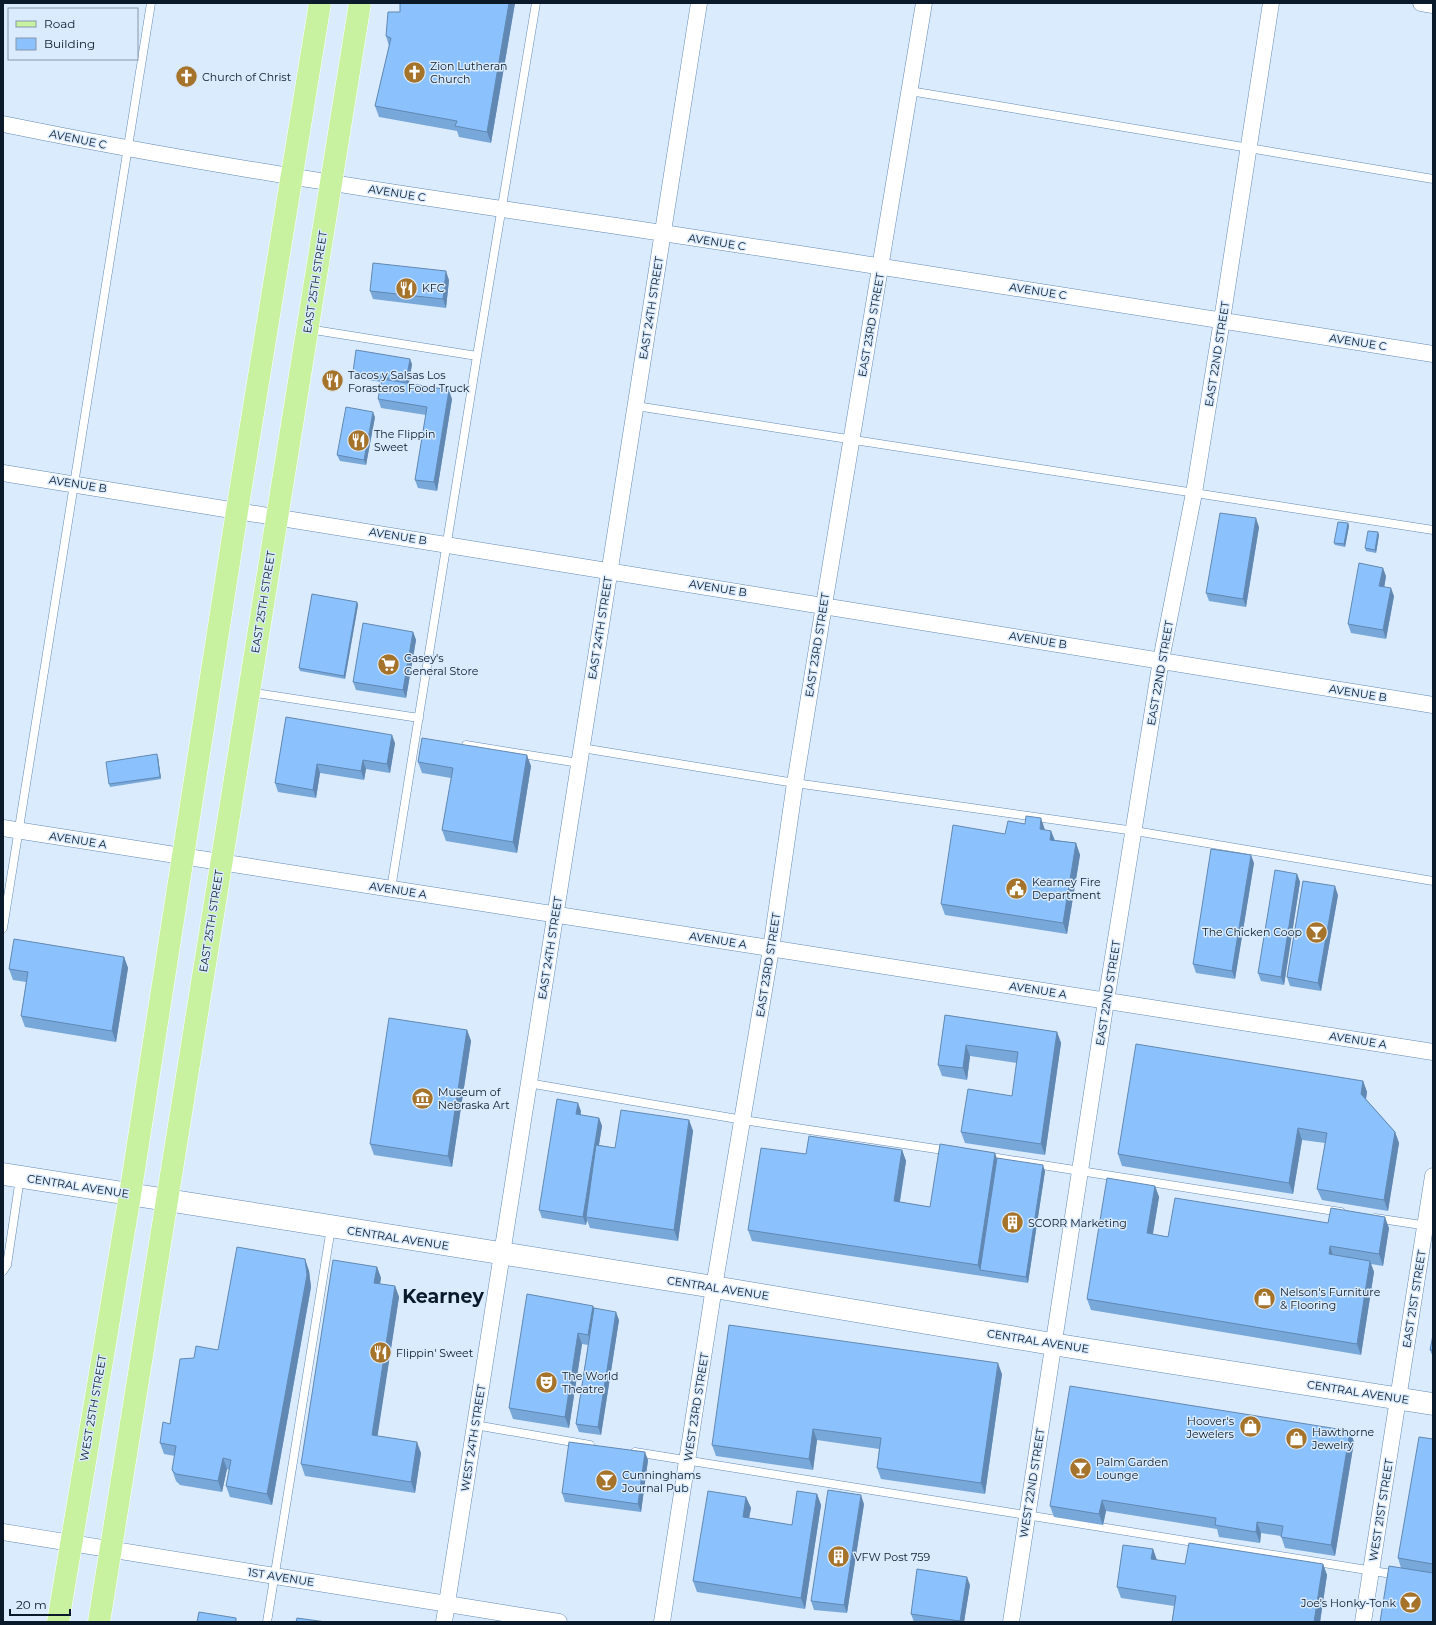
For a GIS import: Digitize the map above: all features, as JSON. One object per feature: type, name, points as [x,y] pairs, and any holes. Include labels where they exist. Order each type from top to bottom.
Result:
[{"type":"main road","points":[[130,1195],[237,511],[320,3]]},
{"type":"main road","name":"EAST 25TH STREET","points":[[167,1200],[360,3]]},
{"type":"main road","name":"WEST 25TH STREET","points":[[58,1622],[130,1195]]},
{"type":"main road","points":[[99,1622],[167,1200]]},
{"type":"street","name":"EAST 24TH STREET","points":[[501,1254],[699,3]]},
{"type":"street","name":"EAST 23RD STREET","points":[[714,1287],[771,948],[795,783],[924,3]]},
{"type":"street","name":"EAST 22ND STREET","points":[[1052,1344],[1106,1001],[1135,831],[1161,660],[1194,493],[1249,148],[1270,3]]},
{"type":"street","points":[[1421,3],[1433,5]]},
{"type":"street","name":"AVENUE C","points":[[3,124],[127,149],[292,177],[663,233],[1433,354]]},
{"type":"street","name":"AVENUE B","points":[[3,473],[446,543],[609,571],[1433,705]]},
{"type":"street","name":"AVENUE A","points":[[11,830],[1433,1052]]},
{"type":"street","name":"CENTRAL AVENUE","points":[[11,1176],[714,1287],[1052,1344],[1433,1404]]},
{"type":"street","name":"EAST 21ST STREET","points":[[1399,1399],[1429,1226],[1433,1176]]},
{"type":"street","name":"WEST 24TH STREET","points":[[444,1622],[501,1254]]},
{"type":"street","name":"WEST 23RD STREET","points":[[662,1622],[714,1287]]},
{"type":"street","name":"WEST 22ND STREET","points":[[1011,1622],[1052,1344]]},
{"type":"street","name":"WEST 21ST STREET","points":[[1363,1622],[1399,1399]]},
{"type":"street","name":"1ST AVENUE","points":[[3,1532],[559,1622]]},
{"type":"lane","points":[[3,928],[11,830],[73,483],[151,3]]},
{"type":"lane","points":[[392,889],[420,738],[419,718],[446,543],[536,3]]},
{"type":"lane","points":[[910,91],[1433,179]]},
{"type":"lane","points":[[307,329],[476,356]]},
{"type":"lane","points":[[636,406],[1433,530]]},
{"type":"lane","points":[[248,692],[419,718]]},
{"type":"lane","points":[[455,743],[580,755],[795,783],[1135,831],[1433,881]]},
{"type":"lane","points":[[528,1083],[742,1120],[962,1152]]},
{"type":"lane","points":[[978,1155],[1347,1213]]},
{"type":"lane","points":[[3,1271],[7,1266],[11,1176]]},
{"type":"lane","points":[[1362,1216],[1429,1226]]},
{"type":"lane","points":[[267,1622],[332,1227]]},
{"type":"lane","points":[[475,1425],[600,1446]]},
{"type":"lane","points":[[624,1450],[1410,1577]]},
{"type":"building","points":[[400,3],[509,3],[487,132],[455,126],[457,121],[375,106],[391,38],[386,36],[388,12],[400,12]]},
{"type":"building","points":[[373,263],[446,271],[443,299],[370,291]]},
{"type":"building","points":[[356,350],[410,359],[406,381],[353,372]]},
{"type":"building","points":[[382,379],[449,390],[434,482],[415,480],[427,407],[378,399]]},
{"type":"building","points":[[346,407],[373,412],[364,460],[337,455]]},
{"type":"building","points":[[1220,513],[1256,518],[1243,599],[1206,593]]},
{"type":"building","points":[[1338,522],[1348,523],[1344,544],[1334,543]]},
{"type":"building","points":[[1368,531],[1378,532],[1375,550],[1365,548]]},
{"type":"building","points":[[1359,563],[1383,568],[1379,586],[1391,588],[1383,630],[1348,624]]},
{"type":"building","points":[[312,594],[357,602],[344,676],[299,668]]},
{"type":"building","points":[[363,623],[413,632],[403,690],[353,682]]},
{"type":"building","points":[[286,717],[392,735],[387,764],[363,760],[361,771],[317,764],[313,790],[275,783]]},
{"type":"building","points":[[422,738],[527,755],[513,842],[442,830],[453,768],[418,762]]},
{"type":"building","points":[[157,754],[160,777],[109,784],[106,762]]},
{"type":"building","points":[[1026,816],[1041,818],[1040,829],[1051,831],[1050,840],[1076,843],[1063,923],[941,904],[953,825],[1005,834],[1008,821],[1025,824]]},
{"type":"building","points":[[1211,849],[1251,855],[1232,971],[1193,964]]},
{"type":"building","points":[[1275,870],[1297,874],[1281,977],[1258,973]]},
{"type":"building","points":[[1303,881],[1335,886],[1318,983],[1287,977]]},
{"type":"building","points":[[14,939],[124,957],[112,1031],[21,1016],[28,972],[9,969]]},
{"type":"building","points":[[945,1015],[1057,1032],[1041,1144],[961,1132],[968,1089],[1012,1096],[1018,1052],[966,1045],[963,1068],[938,1065]]},
{"type":"building","name":"Museum of Nebraska Art","points":[[389,1018],[467,1030],[448,1156],[370,1144]]},
{"type":"building","points":[[1136,1044],[1363,1081],[1361,1094],[1395,1132],[1384,1200],[1317,1189],[1327,1133],[1298,1128],[1289,1183],[1118,1154]]},
{"type":"building","points":[[557,1099],[578,1103],[576,1114],[599,1118],[583,1217],[539,1210]]},
{"type":"building","points":[[621,1110],[689,1120],[674,1230],[586,1217],[596,1145],[615,1148]]},
{"type":"building","points":[[809,1136],[902,1150],[894,1201],[930,1207],[940,1144],[995,1153],[978,1265],[748,1230],[761,1148],[806,1154]]},
{"type":"building","name":"SCORR Marketing","points":[[997,1158],[1043,1165],[1026,1277],[980,1270]]},
{"type":"building","points":[[1107,1178],[1155,1186],[1147,1233],[1168,1237],[1175,1198],[1328,1223],[1331,1208],[1385,1217],[1379,1254],[1330,1246],[1329,1254],[1370,1261],[1357,1344],[1087,1299]]},
{"type":"building","points":[[237,1247],[305,1259],[307,1275],[267,1494],[226,1486],[231,1460],[223,1458],[218,1481],[176,1474],[172,1470],[176,1446],[160,1443],[163,1422],[170,1424],[180,1359],[194,1358],[196,1346],[218,1350]]},
{"type":"building","points":[[333,1260],[377,1267],[374,1283],[395,1286],[372,1435],[417,1442],[411,1482],[301,1464]]},
{"type":"building","name":"The World Theatre","points":[[527,1294],[593,1306],[588,1335],[578,1333],[565,1417],[509,1408]]},
{"type":"building","points":[[594,1308],[616,1312],[598,1427],[576,1424]]},
{"type":"building","points":[[729,1325],[998,1363],[981,1483],[877,1468],[881,1438],[813,1429],[809,1459],[712,1445]]},
{"type":"building","points":[[1433,1335],[1433,1350],[1430,1350]]},
{"type":"building","points":[[1070,1386],[1350,1431],[1331,1545],[1281,1537],[1283,1526],[1257,1522],[1256,1532],[1215,1525],[1216,1518],[1102,1500],[1099,1514],[1050,1506]]},
{"type":"building","points":[[1419,1437],[1433,1439],[1433,1564],[1398,1558]]},
{"type":"building","name":"Cunninghams Journal Pub","points":[[569,1442],[645,1452],[638,1504],[562,1493]]},
{"type":"building","name":"VFW Post 759","points":[[828,1490],[861,1495],[844,1605],[811,1601]]},
{"type":"building","points":[[708,1491],[746,1497],[743,1517],[792,1525],[797,1491],[817,1494],[801,1598],[693,1581]]},
{"type":"building","points":[[1189,1543],[1323,1564],[1314,1622],[1172,1622],[1176,1596],[1117,1587],[1123,1545],[1153,1549],[1151,1559],[1185,1564]]},
{"type":"building","name":"Joe's Honky-Tonk","points":[[1389,1566],[1433,1573],[1433,1622],[1380,1622]]},
{"type":"building","points":[[917,1569],[967,1577],[960,1621],[911,1614]]},
{"type":"building","points":[[199,1612],[236,1618],[236,1622],[197,1622]]},
{"type":"building","points":[[297,1618],[326,1622],[296,1622]]},
{"type":"place","name":"Zion Lutheran Church","points":[[415,72]]},
{"type":"place","name":"Church of Christ","points":[[187,77]]},
{"type":"place","name":"KFC","points":[[407,288]]},
{"type":"place","name":"Tacos y Salsas Los Forasteros Food Truck","points":[[333,381]]},
{"type":"place","name":"The Flippin Sweet","points":[[359,440]]},
{"type":"place","name":"Casey's General Store","points":[[388,664]]},
{"type":"place","name":"Kearney Fire Department","points":[[1016,888]]},
{"type":"place","name":"The Chicken Coop","points":[[1317,932]]},
{"type":"place","name":"Museum of Nebraska Art","points":[[422,1098]]},
{"type":"place","name":"SCORR Marketing","points":[[1013,1223]]},
{"type":"place","name":"Nelson's Furniture & Flooring","points":[[1265,1298]]},
{"type":"place","name":"Flippin' Sweet","points":[[380,1353]]},
{"type":"place","name":"The World Theatre","points":[[547,1382]]},
{"type":"place","name":"Hoover's Jewelers","points":[[1250,1427]]},
{"type":"place","name":"Hawthorne Jewelry","points":[[1297,1438]]},
{"type":"place","name":"Palm Garden Lounge","points":[[1081,1468]]},
{"type":"place","name":"Cunninghams Journal Pub","points":[[607,1481]]},
{"type":"place","name":"VFW Post 759","points":[[839,1557]]},
{"type":"place","name":"Joe's Honky-Tonk","points":[[1411,1603]]},
{"type":"district","name":"Kearney","points":[[443,1296]]}]
